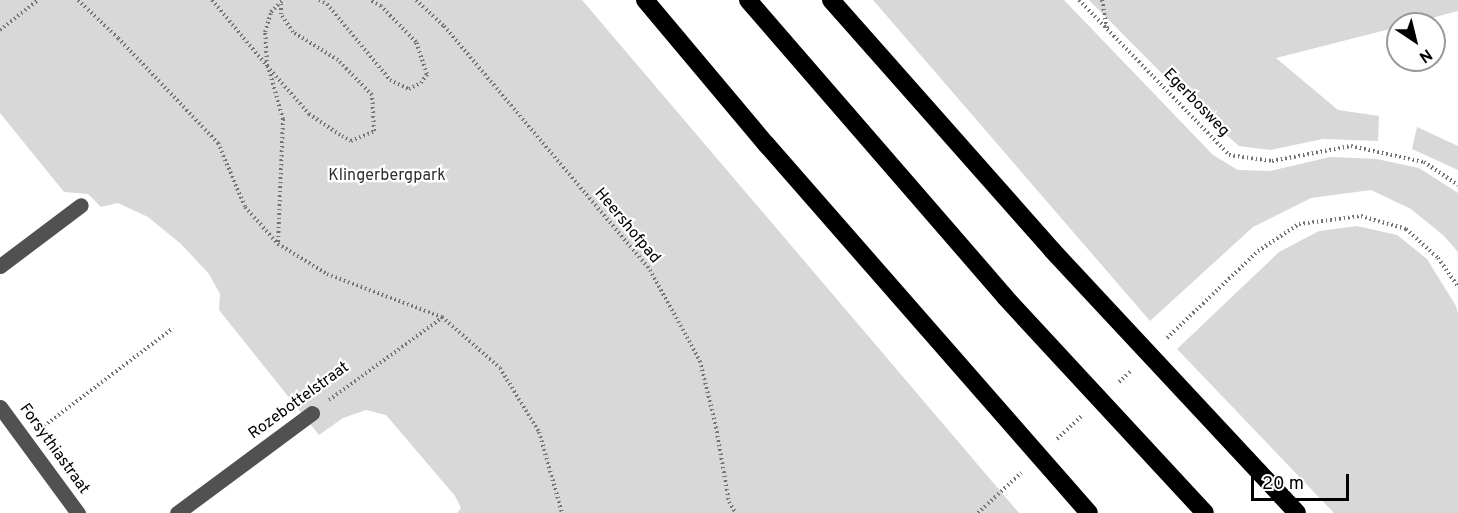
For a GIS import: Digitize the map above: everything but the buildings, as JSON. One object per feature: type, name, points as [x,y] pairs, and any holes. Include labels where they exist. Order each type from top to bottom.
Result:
[{"type":"highway","points":[[645,0],[766,144],[1089,513]]},
{"type":"highway","points":[[748,0],[1005,297],[1205,513]]},
{"type":"highway","points":[[831,0],[1052,249],[1297,513]]},
{"type":"street","points":[[0,266],[81,205]]},
{"type":"street","name":"Forsythiastraat","points":[[0,407],[78,513]]},
{"type":"street","name":"Rozebottelstraat","points":[[177,513],[312,413]]},
{"type":"path","points":[[0,30],[38,0]]},
{"type":"path","points":[[78,0],[118,38],[218,143],[245,207],[278,244],[327,274],[442,317],[500,368],[539,432],[562,513]]},
{"type":"path","points":[[212,0],[309,114],[351,141],[374,131],[372,95],[338,60],[293,32],[281,14],[282,1]]},
{"type":"path","points":[[319,0],[327,4],[390,80],[409,89],[421,83],[427,74],[416,42],[381,6],[370,0]]},
{"type":"path","name":"Heershofpad","points":[[416,0],[444,26],[650,270],[700,361],[716,428],[729,502],[736,513]]},
{"type":"path","name":"Egerbosweg","points":[[1079,0],[1229,154],[1272,161],[1351,146],[1424,162],[1458,185]]},
{"type":"path","points":[[1102,0],[1108,30]]},
{"type":"path","points":[[278,244],[283,118],[267,66],[265,32],[272,12],[282,1]]},
{"type":"path","points":[[1198,309],[1258,251],[1299,224],[1361,216],[1406,229],[1438,258],[1458,287]]},
{"type":"path","name":"Rozebottelstraat","points":[[312,413],[442,317]]},
{"type":"path","points":[[25,440],[173,328]]},
{"type":"green space","name":"Klingerbergpark","points":[[0,0],[582,0],[1019,513],[457,513],[461,508],[455,496],[386,415],[366,410],[343,418],[319,435],[219,310],[220,294],[209,274],[181,244],[148,217],[118,203],[101,207],[88,194],[64,192],[0,113]]},
{"type":"green space","points":[[873,0],[1064,0],[1213,155],[1238,170],[1270,171],[1330,157],[1377,159],[1419,168],[1458,193],[1458,252],[1444,236],[1411,209],[1371,190],[1311,198],[1253,227],[1150,321]]},
{"type":"green space","points":[[1089,0],[1458,0],[1458,11],[1446,14],[1446,12],[1386,12],[1386,30],[1276,58],[1338,110],[1379,116],[1378,141],[1323,139],[1270,150],[1239,146],[1201,113]]},
{"type":"green space","points":[[1417,127],[1458,146],[1458,170],[1412,149]]},
{"type":"green space","points":[[1357,226],[1397,235],[1427,259],[1456,306],[1458,314],[1458,513],[1334,513],[1177,349],[1279,252],[1319,231]]}]
